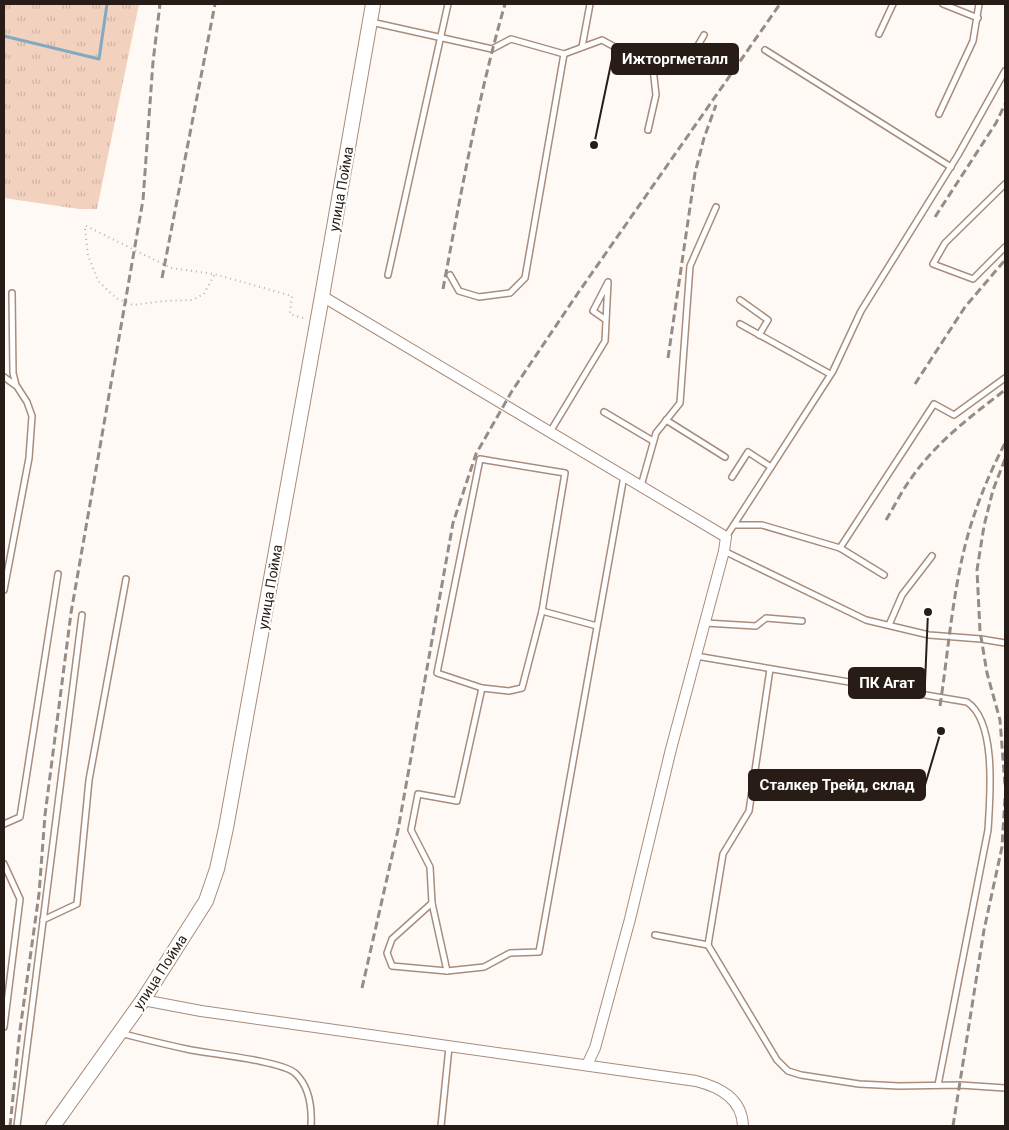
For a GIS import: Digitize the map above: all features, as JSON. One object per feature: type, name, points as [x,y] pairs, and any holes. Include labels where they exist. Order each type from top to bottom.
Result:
[{"type":"main road","name":"улица Пойма","points":[[53,1126],[143,1000],[206,901],[217,869],[317,324],[373,4]]},
{"type":"street","points":[[322,296],[726,536],[724,552],[670,749],[627,928],[595,1048],[587,1065]]},
{"type":"street","points":[[143,1000],[201,1011],[696,1081],[714,1086],[728,1094],[738,1106],[743,1126]]},
{"type":"lane","points":[[388,275],[448,4]]},
{"type":"lane","points":[[582,48],[590,4]]},
{"type":"lane","points":[[879,34],[893,4]]},
{"type":"lane","points":[[943,4],[978,18]]},
{"type":"lane","points":[[939,114],[973,42],[980,4]]},
{"type":"lane","points":[[370,22],[492,49],[511,39],[564,54],[602,40],[653,68],[686,66],[704,35]]},
{"type":"lane","points":[[765,50],[950,167]]},
{"type":"lane","points":[[450,275],[459,291],[479,297],[510,293],[525,278],[564,54]]},
{"type":"lane","points":[[648,130],[656,95],[653,68]]},
{"type":"lane","points":[[726,536],[830,374],[861,311],[950,167],[1005,71]]},
{"type":"lane","points":[[1005,184],[945,243],[933,264],[972,280],[1005,247]]},
{"type":"lane","points":[[641,486],[656,433],[680,403],[690,266],[716,207]]},
{"type":"lane","points":[[550,432],[605,341],[608,282],[593,311],[606,320]]},
{"type":"lane","points":[[4,590],[29,458],[32,416],[27,402],[16,385],[13,373],[12,293]]},
{"type":"lane","points":[[740,300],[768,320],[759,334]]},
{"type":"lane","points":[[740,324],[830,374]]},
{"type":"lane","points":[[4,378],[16,385]]},
{"type":"lane","points":[[840,548],[934,404],[954,415],[1005,378]]},
{"type":"lane","points":[[604,412],[653,441]]},
{"type":"lane","points":[[666,420],[725,457]]},
{"type":"lane","points":[[732,476],[748,452],[771,467]]},
{"type":"lane","points":[[480,460],[566,473],[542,611],[522,688],[509,691],[482,688],[437,673],[480,460]]},
{"type":"lane","points":[[432,903],[392,939],[387,953],[392,966],[447,971],[484,967],[510,953],[539,952],[624,476]]},
{"type":"lane","points":[[734,525],[762,525],[840,548],[884,575]]},
{"type":"lane","points":[[724,552],[866,620],[929,635],[981,638],[1005,643]]},
{"type":"lane","points":[[889,625],[902,594],[932,556]]},
{"type":"lane","points":[[4,824],[20,817],[58,574]]},
{"type":"lane","points":[[43,920],[77,904],[90,780],[126,579]]},
{"type":"lane","points":[[542,611],[597,626]]},
{"type":"lane","points":[[17,1126],[82,615]]},
{"type":"lane","points":[[705,623],[756,626],[766,618],[802,621]]},
{"type":"lane","points":[[696,656],[966,702],[973,706],[979,714],[986,732],[989,764],[988,830],[938,1085]]},
{"type":"lane","points":[[770,669],[748,811],[722,854],[708,945],[777,1060],[788,1071],[801,1075],[860,1084],[899,1086],[960,1085],[1005,1088]]},
{"type":"lane","points":[[447,971],[432,903],[430,867],[411,830],[418,794],[457,801],[482,688]]},
{"type":"lane","points":[[4,864],[20,898],[4,1027]]},
{"type":"lane","points":[[655,935],[708,945]]},
{"type":"lane","points":[[120,1033],[189,1050],[273,1064],[294,1072],[305,1085],[311,1113],[311,1126]]},
{"type":"lane","points":[[441,1126],[450,1047]]},
{"type":"path","points":[[214,274],[204,294],[192,300],[133,305],[116,298],[98,281],[88,255],[85,227],[171,268],[214,274],[292,296],[290,314],[317,324]]},
{"type":"green space","points":[[4,4],[139,4],[97,209],[79,209],[4,198]]},
{"type":"waterway","points":[[4,36],[99,59],[107,4]]},
{"type":"railway","points":[[10,1126],[20,1030],[39,894],[45,815],[71,613],[143,200],[153,62],[160,4]]},
{"type":"railway","points":[[162,278],[215,4]]},
{"type":"railway","points":[[443,289],[478,110],[505,4]]},
{"type":"railway","points":[[362,988],[398,830],[453,523],[476,454],[512,391],[578,293],[780,4]]},
{"type":"railway","points":[[935,217],[996,123],[1005,104]]},
{"type":"railway","points":[[668,358],[695,173],[704,138],[716,105]]},
{"type":"railway","points":[[915,384],[965,307],[1005,260]]},
{"type":"railway","points":[[886,520],[907,485],[930,454],[954,431],[1005,390]]},
{"type":"railway","points":[[940,706],[953,606],[965,546],[982,493],[1005,443]]},
{"type":"railway","points":[[1005,459],[993,490],[984,526],[977,570],[980,631],[987,673],[1000,720],[1005,785]]},
{"type":"railway","points":[[953,1126],[984,930],[1002,847],[1005,798]]},
{"type":"place","name":"Ижторгметалл","points":[[594,145]]},
{"type":"place","name":"ПК Агат","points":[[928,612]]},
{"type":"place","name":"Сталкер Трейд, склад","points":[[941,731]]}]
